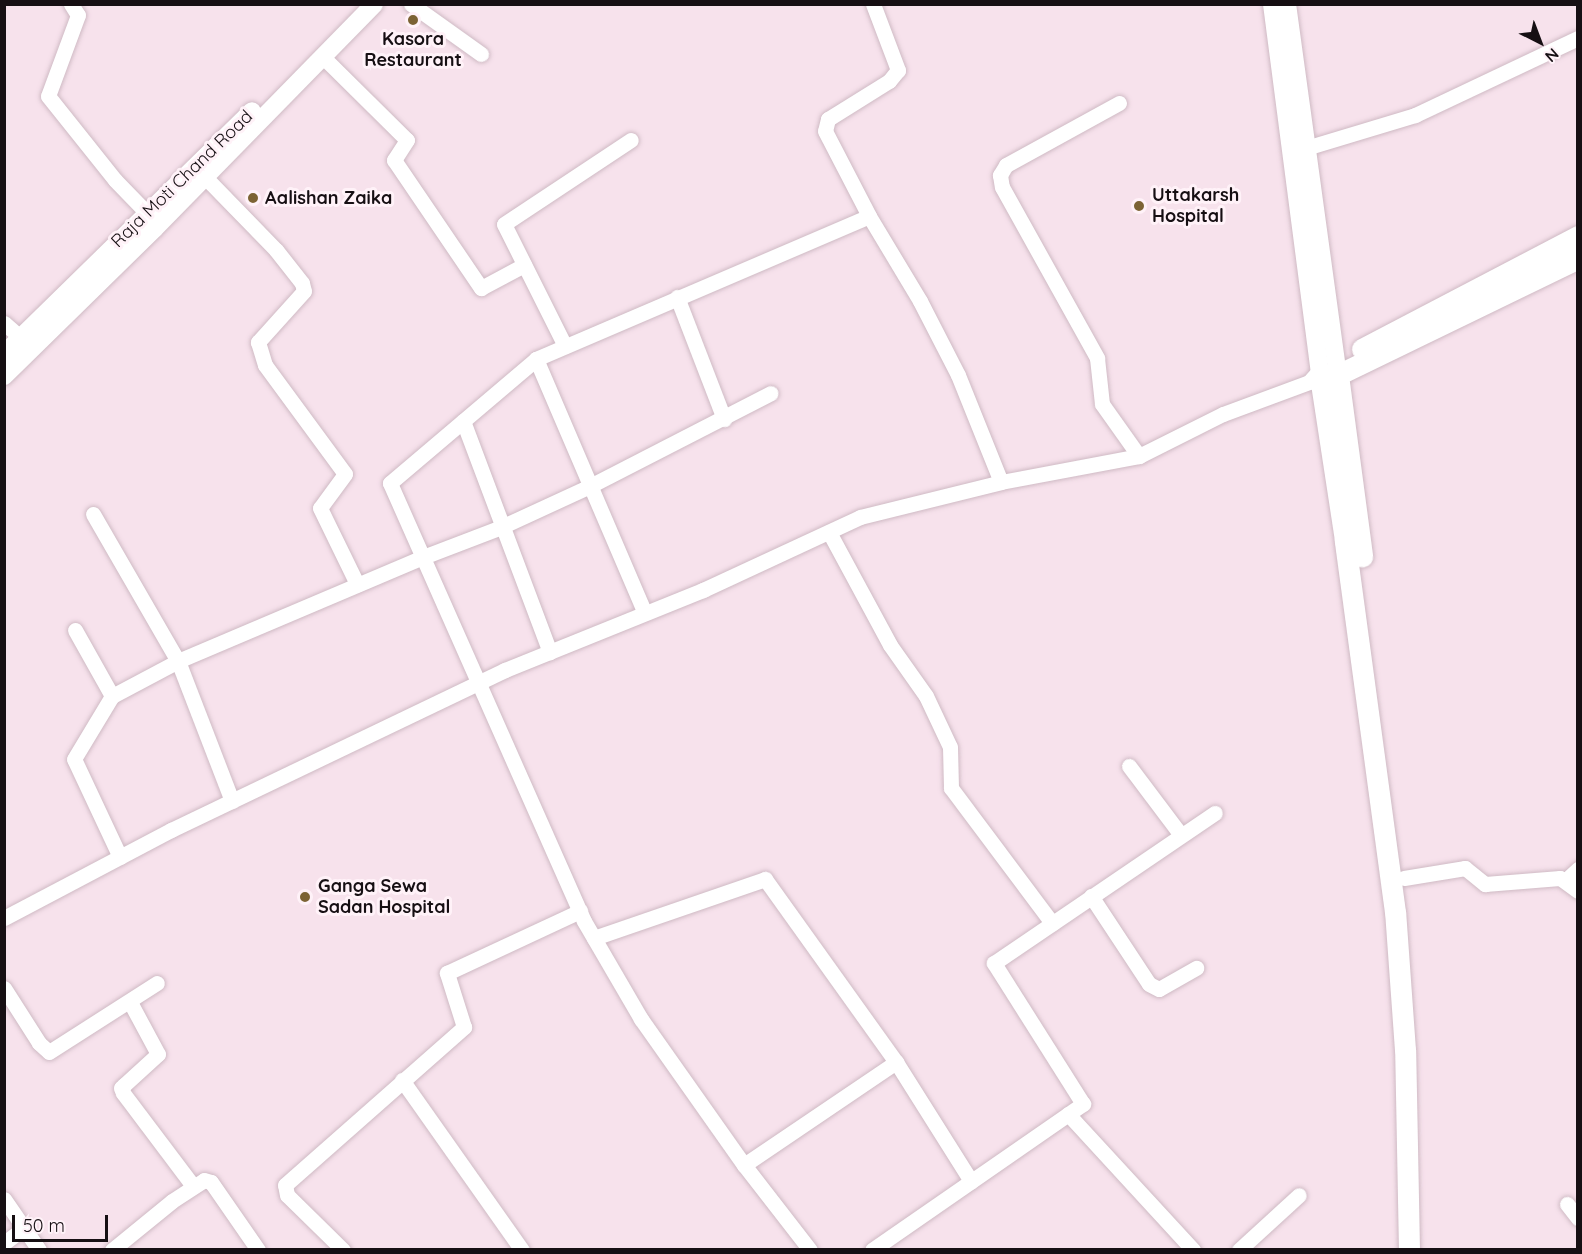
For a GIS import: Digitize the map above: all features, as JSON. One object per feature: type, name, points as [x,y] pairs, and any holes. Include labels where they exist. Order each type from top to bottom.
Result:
[{"type":"highway","points":[[1325,375],[1578,236]]},
{"type":"highway","points":[[1325,375],[1578,258]]},
{"type":"highway","points":[[1325,375],[1404,878],[1418,1032],[1423,1250]]},
{"type":"highway","points":[[1325,375],[1395,912],[1405,1050],[1409,1250]]},
{"type":"main road","name":"Raja Moti Chand Road","points":[[4,354],[358,4]]},
{"type":"main road","points":[[4,376],[205,177],[374,4]]},
{"type":"main road","points":[[1272,4],[1325,375]]},
{"type":"main road","points":[[1287,4],[1306,148],[1325,375]]},
{"type":"street","points":[[71,4],[78,15],[48,96],[115,180],[147,213]]},
{"type":"street","points":[[411,4],[481,54]]},
{"type":"street","points":[[873,4],[898,70],[889,81],[828,119],[825,131],[869,216],[920,301],[958,375],[1001,482]]},
{"type":"street","points":[[1306,148],[1415,115],[1578,38]]},
{"type":"street","points":[[322,57],[406,140],[394,160],[481,288],[524,265]]},
{"type":"street","points":[[1119,103],[1006,165],[1000,175],[1002,187],[1097,358],[1102,404],[1139,456]]},
{"type":"street","points":[[565,346],[504,224],[631,140]]},
{"type":"street","points":[[205,177],[276,250],[302,283],[304,291],[258,342],[264,365],[345,474],[320,508],[357,584]]},
{"type":"street","points":[[810,1250],[744,1165],[641,1019],[594,938],[390,483],[536,359],[869,216]]},
{"type":"street","points":[[677,297],[724,419]]},
{"type":"street","points":[[4,323],[21,338]]},
{"type":"street","points":[[536,359],[645,614]]},
{"type":"street","points":[[4,918],[232,801],[479,682],[645,614],[860,517],[1001,482],[1139,456],[1222,414],[1325,375]]},
{"type":"street","points":[[120,857],[74,759],[112,696],[178,661],[423,556],[501,527],[590,486],[771,393]]},
{"type":"street","points":[[463,421],[550,652]]},
{"type":"street","points":[[93,514],[178,661],[232,801]]},
{"type":"street","points":[[828,532],[890,645],[926,696],[946,737],[950,747],[951,788],[1052,923]]},
{"type":"street","points":[[75,630],[112,696]]},
{"type":"street","points":[[1130,766],[1181,835]]},
{"type":"street","points":[[872,1250],[1083,1104],[994,963],[1215,813]]},
{"type":"street","points":[[1404,878],[1465,868],[1485,884],[1549,877],[1565,881],[1578,891]]},
{"type":"street","points":[[1565,881],[1578,869]]},
{"type":"street","points":[[594,938],[765,879],[896,1062],[971,1181]]},
{"type":"street","points":[[1091,896],[1149,984],[1159,989],[1196,968]]},
{"type":"street","points":[[343,1250],[287,1195],[285,1185],[464,1026],[447,973],[580,911]]},
{"type":"street","points":[[4,988],[39,1043],[49,1052],[157,983]]},
{"type":"street","points":[[130,1002],[158,1054],[121,1088],[193,1186]]},
{"type":"street","points":[[744,1165],[896,1062]]},
{"type":"street","points":[[402,1080],[522,1250]]},
{"type":"street","points":[[1068,1114],[1193,1250]]},
{"type":"street","points":[[112,1250],[193,1186],[204,1180],[211,1182],[258,1250]]},
{"type":"street","points":[[1239,1250],[1299,1195]]},
{"type":"street","points":[[4,1199],[39,1250]]},
{"type":"street","points":[[1567,1204],[1578,1218]]},
{"type":"street","points":[[4,1243],[24,1228]]},
{"type":"place","name":"Kasora Restaurant","points":[[413,20]]},
{"type":"place","name":"Aalishan Zaika","points":[[253,198]]},
{"type":"place","name":"Uttakarsh Hospital","points":[[1139,206]]},
{"type":"place","name":"Ganga Sewa Sadan Hospital","points":[[305,897]]}]
